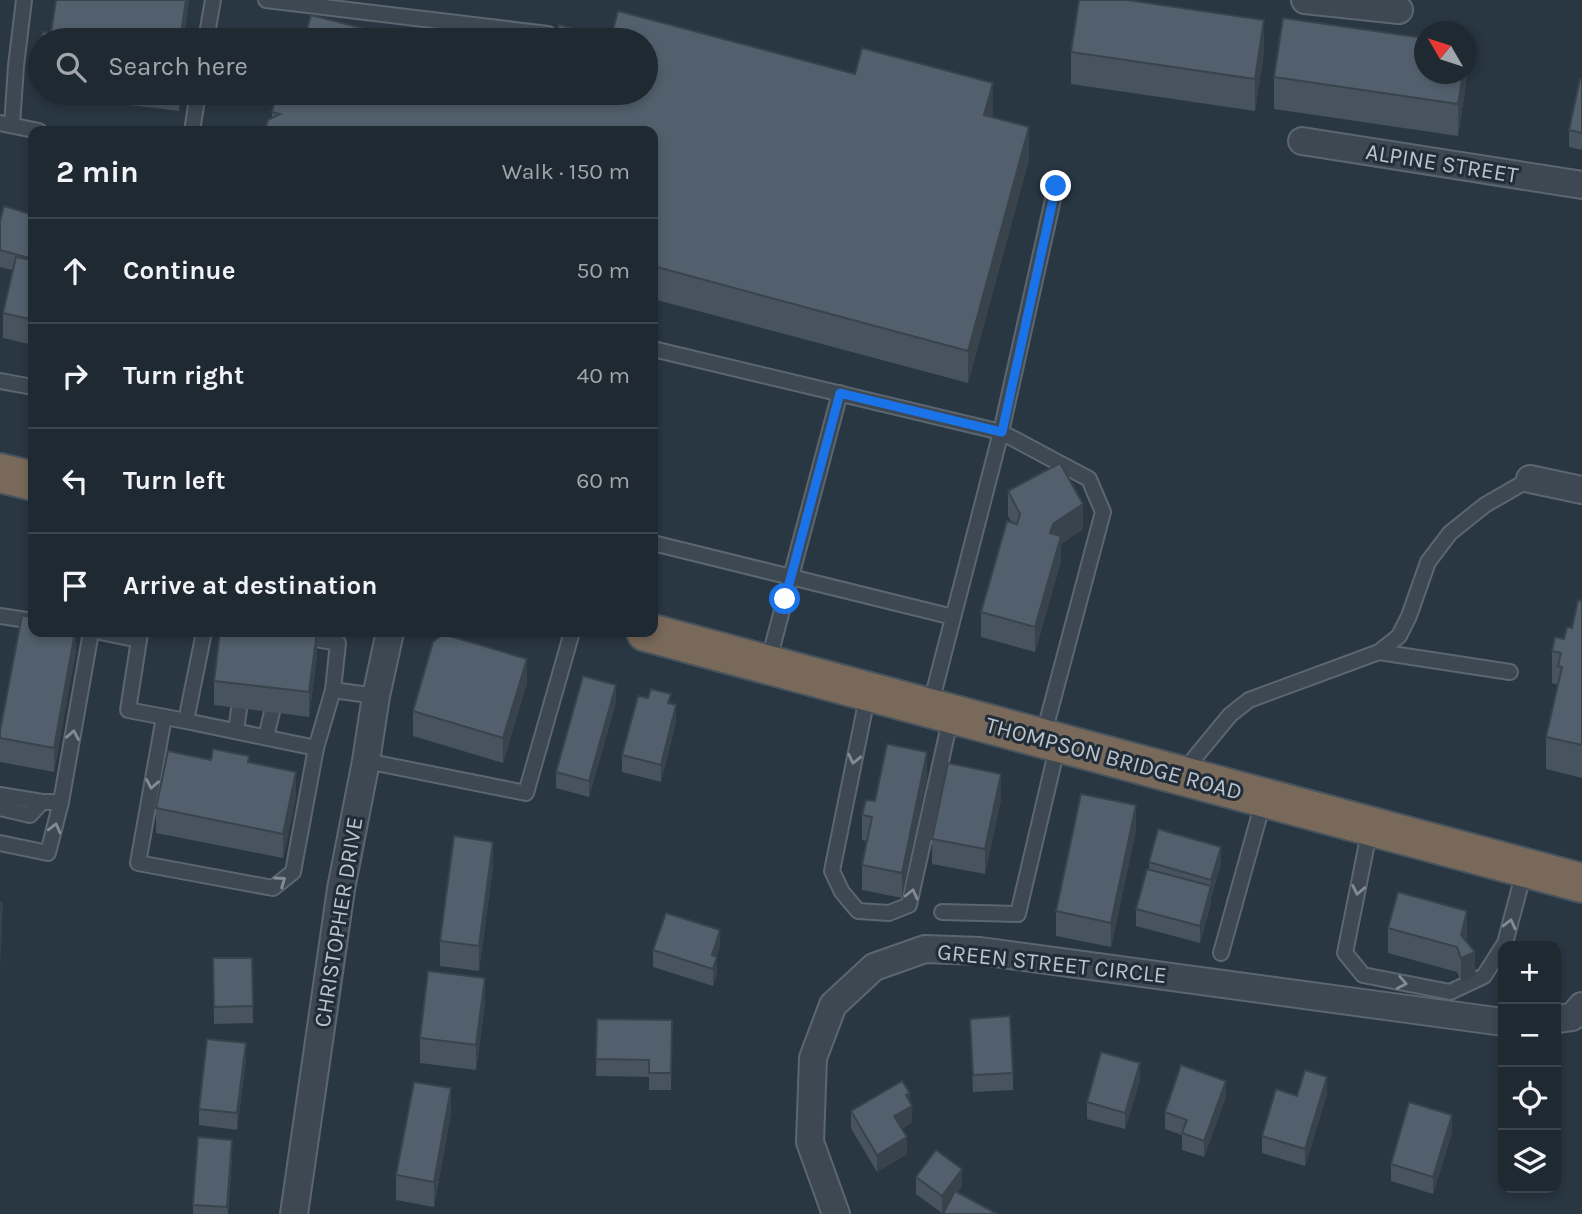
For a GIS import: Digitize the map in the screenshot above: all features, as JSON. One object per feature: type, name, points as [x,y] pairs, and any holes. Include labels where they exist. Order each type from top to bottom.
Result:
[{"type":"highway","points":[[0,473],[28,480]]},
{"type":"highway","name":"THOMPSON BRIDGE ROAD","points":[[658,635],[1582,883]]},
{"type":"street","points":[[1305,0],[1399,10]]},
{"type":"street","name":"ALPINE STREET","points":[[1303,141],[1582,185]]},
{"type":"street","points":[[1530,479],[1582,490]]},
{"type":"street","name":"CHRISTOPHER DRIVE","points":[[294,1214],[341,889],[389,637]]},
{"type":"street","name":"GREEN STREET CIRCLE","points":[[836,1214],[810,1142],[813,1058],[833,1005],[874,967],[925,949],[980,951],[1498,1021]]},
{"type":"street","points":[[1561,1018],[1572,1017],[1582,1006]]},
{"type":"lane","points":[[24,0],[6,124],[28,129]]},
{"type":"lane","points":[[208,28],[213,0]]},
{"type":"lane","points":[[266,0],[498,28]]},
{"type":"lane","points":[[193,126],[196,105]]},
{"type":"lane","points":[[868,692],[832,871],[842,892],[858,911],[889,913],[909,905],[953,617],[1002,432],[1056,186]]},
{"type":"lane","points":[[658,350],[1002,432],[1089,480],[1103,512],[1050,740],[1018,914],[942,912]]},
{"type":"lane","points":[[0,381],[28,386]]},
{"type":"lane","points":[[768,665],[840,393]]},
{"type":"lane","points":[[1180,775],[1230,715],[1249,699],[1379,652],[1399,636],[1428,562],[1450,533],[1485,505],[1530,479]]},
{"type":"lane","points":[[658,544],[953,617]]},
{"type":"lane","points":[[0,616],[28,620]]},
{"type":"lane","points":[[0,843],[48,853],[61,802],[90,637]]},
{"type":"lane","points":[[139,637],[128,710],[316,748]]},
{"type":"lane","points":[[186,721],[203,637]]},
{"type":"lane","points":[[282,637],[284,652]]},
{"type":"lane","points":[[164,717],[138,863],[273,888],[293,872],[316,748],[333,690],[338,643],[304,637]]},
{"type":"lane","points":[[366,761],[526,793],[571,637]]},
{"type":"lane","points":[[1379,652],[1510,671]]},
{"type":"lane","points":[[333,690],[376,696]]},
{"type":"lane","points":[[236,731],[239,709]]},
{"type":"lane","points":[[266,737],[272,712]]},
{"type":"lane","points":[[0,795],[42,802],[61,802]]},
{"type":"lane","points":[[1221,953],[1265,798]]},
{"type":"lane","points":[[0,808],[30,815],[42,802]]},
{"type":"lane","points":[[1370,826],[1345,953],[1363,975],[1450,992],[1484,976],[1505,943],[1525,868]]},
{"type":"building","points":[[56,0],[186,0],[182,28],[52,28]]},
{"type":"building","points":[[1079,0],[1127,0],[1264,20],[1255,79],[1071,52]]},
{"type":"building","points":[[618,11],[855,74],[862,48],[993,83],[984,115],[1029,127],[968,351],[658,267],[658,126],[266,126],[268,120],[280,114],[272,112],[274,105],[658,105],[658,28],[614,28]]},
{"type":"building","points":[[311,15],[361,28],[307,28]]},
{"type":"building","points":[[1283,18],[1414,37],[1414,84],[1461,84],[1458,104],[1274,77]]},
{"type":"building","points":[[1580,79],[1582,80],[1582,133],[1569,130]]},
{"type":"building","points":[[4,206],[28,213],[28,258],[0,250],[0,221]]},
{"type":"building","points":[[16,257],[28,259],[28,319],[3,313]]},
{"type":"building","points":[[1060,463],[1083,504],[1053,524],[1050,533],[1061,536],[1035,627],[981,612],[1007,521],[1017,524],[1020,514],[1008,491]]},
{"type":"building","points":[[1578,600],[1582,601],[1582,745],[1546,737],[1562,667],[1558,666],[1561,653],[1552,651],[1555,637],[1564,639],[1567,627],[1572,628]]},
{"type":"building","points":[[22,615],[28,617],[28,637],[74,637],[54,748],[0,738]]},
{"type":"building","points":[[219,637],[316,637],[309,692],[214,681]]},
{"type":"building","points":[[439,637],[453,637],[527,659],[503,738],[413,711],[433,642]]},
{"type":"building","points":[[583,676],[616,685],[589,781],[556,772]]},
{"type":"building","points":[[651,689],[671,694],[668,703],[676,705],[661,765],[622,755],[638,696],[648,698]]},
{"type":"building","points":[[887,744],[927,752],[902,873],[862,865],[872,817],[862,815],[866,800],[875,801]]},
{"type":"building","points":[[213,749],[249,756],[248,762],[296,772],[283,834],[156,808],[168,751],[211,760]]},
{"type":"building","points":[[948,763],[1001,774],[985,849],[932,839]]},
{"type":"building","points":[[1081,794],[1136,805],[1111,923],[1056,911]]},
{"type":"building","points":[[1158,829],[1221,847],[1211,880],[1149,862]]},
{"type":"building","points":[[454,836],[493,842],[479,946],[440,941]]},
{"type":"building","points":[[1147,869],[1211,886],[1200,926],[1136,909]]},
{"type":"building","points":[[1398,892],[1467,911],[1461,935],[1475,952],[1461,958],[1457,947],[1388,928]]},
{"type":"building","points":[[0,903],[2,903],[0,943]]},
{"type":"building","points":[[666,913],[720,930],[712,955],[717,957],[713,969],[653,950]]},
{"type":"building","points":[[213,958],[252,958],[253,1006],[214,1007]]},
{"type":"building","points":[[428,971],[485,978],[476,1045],[420,1038]]},
{"type":"building","points":[[1010,1016],[1013,1073],[973,1075],[970,1019]]},
{"type":"building","points":[[597,1019],[672,1020],[671,1073],[649,1073],[649,1060],[596,1059]]},
{"type":"building","points":[[207,1039],[246,1043],[237,1113],[199,1109]]},
{"type":"building","points":[[1101,1052],[1140,1063],[1125,1113],[1087,1102]]},
{"type":"building","points":[[1181,1065],[1226,1081],[1204,1141],[1182,1133],[1187,1120],[1165,1112]]},
{"type":"building","points":[[1305,1070],[1327,1077],[1305,1149],[1262,1136],[1276,1089],[1297,1096]]},
{"type":"building","points":[[902,1081],[910,1093],[906,1095],[912,1106],[894,1116],[907,1137],[877,1155],[851,1111]]},
{"type":"building","points":[[414,1082],[451,1088],[434,1182],[396,1175]]},
{"type":"building","points":[[1409,1102],[1452,1115],[1433,1177],[1391,1164]]},
{"type":"building","points":[[198,1137],[232,1140],[227,1207],[193,1205]]},
{"type":"building","points":[[936,1150],[962,1169],[942,1196],[916,1177]]},
{"type":"building","points":[[955,1191],[997,1214],[943,1214]]},
{"type":"route","points":[[785,599],[840,393],[1002,432],[1056,186]]}]
